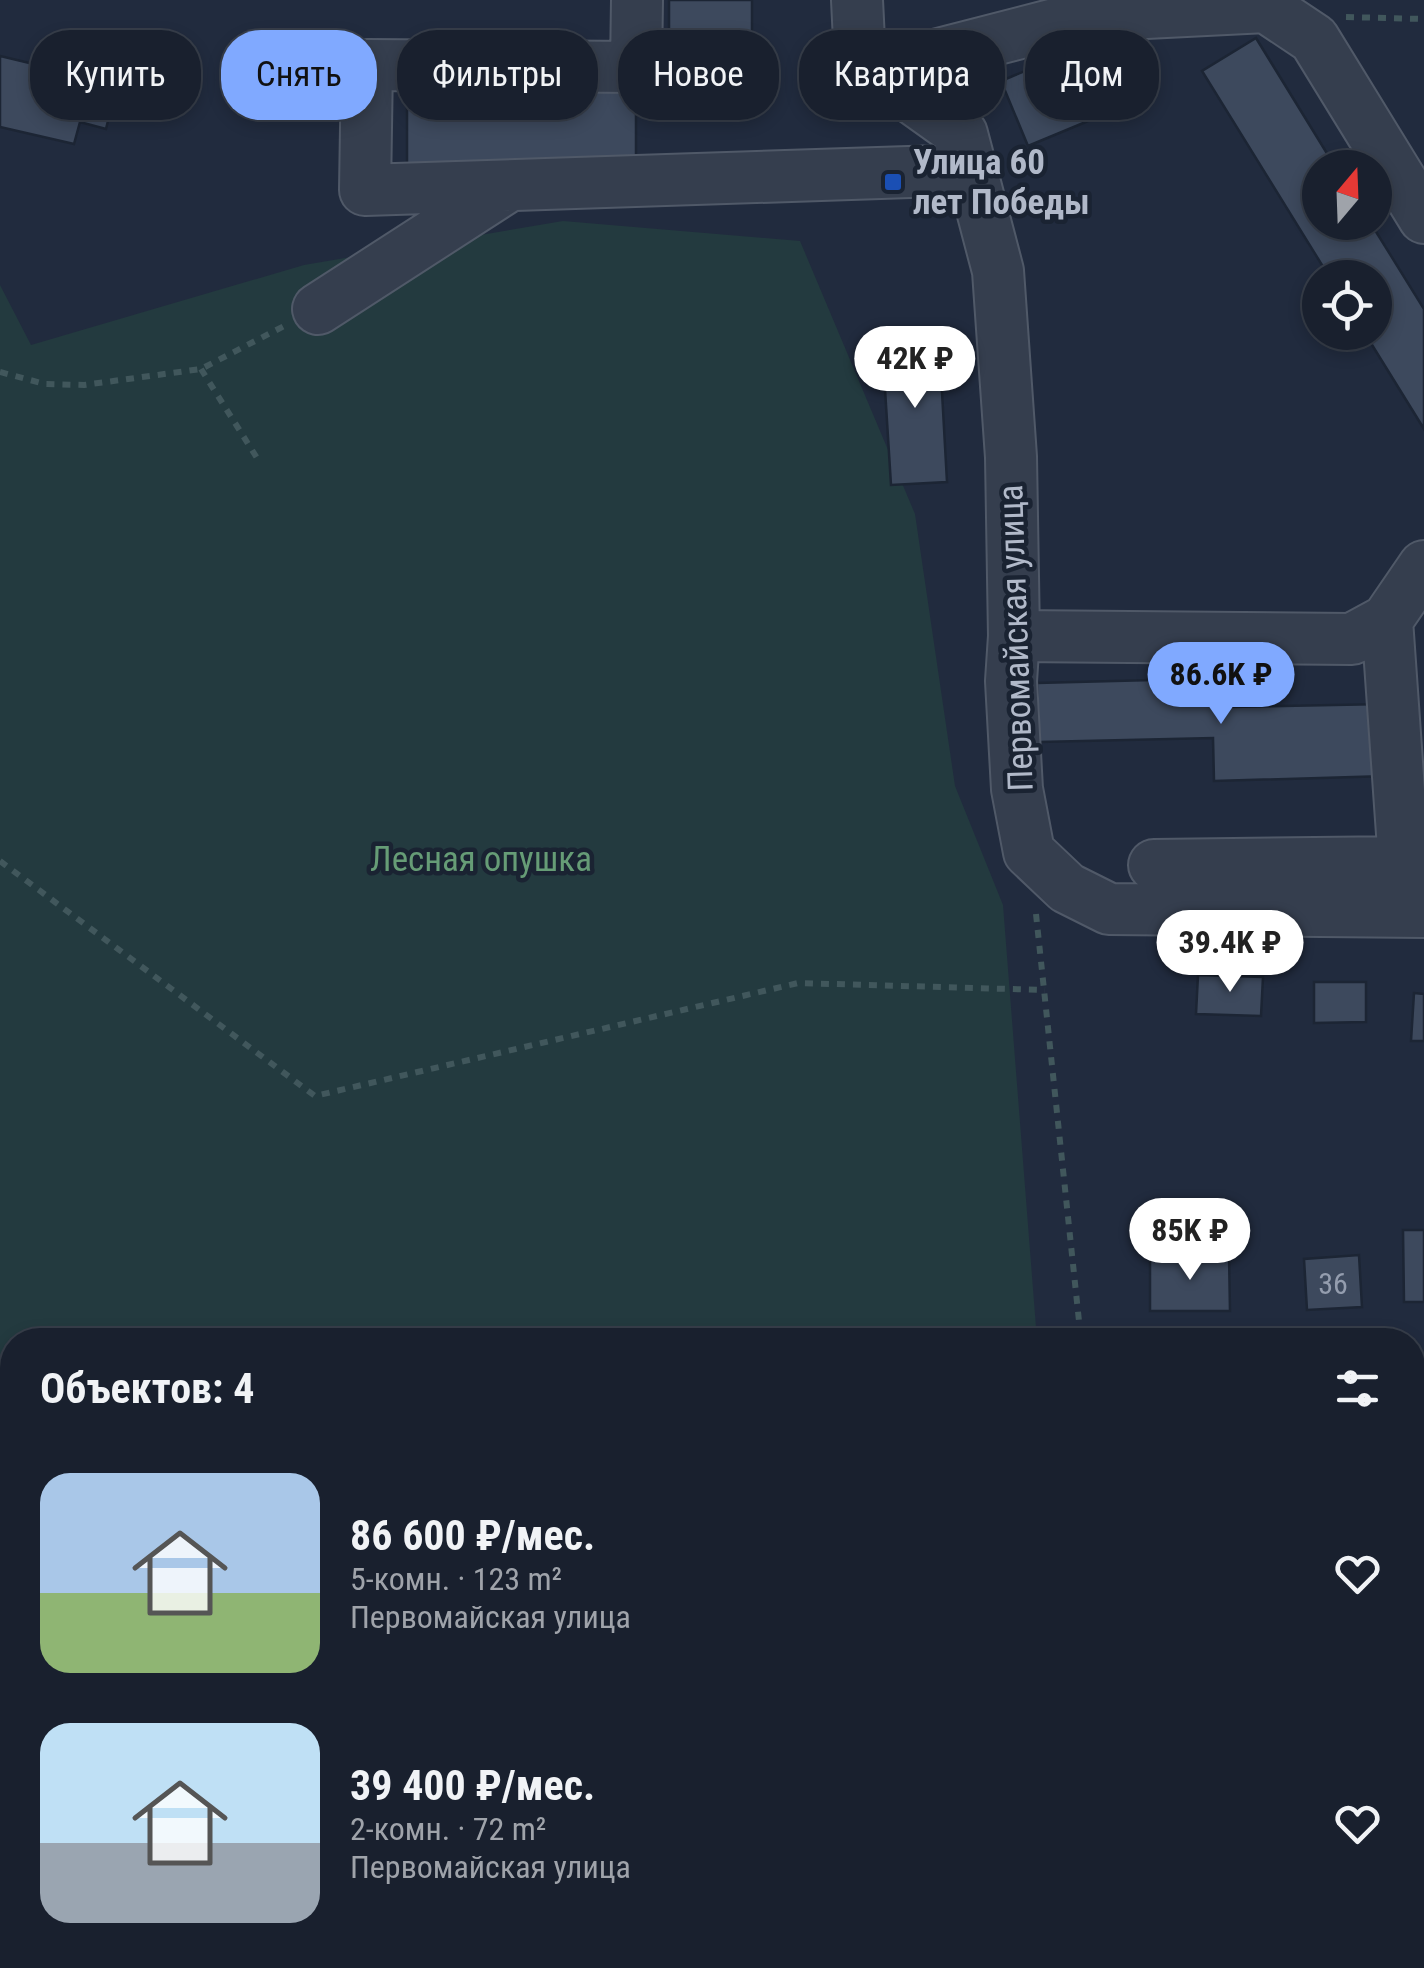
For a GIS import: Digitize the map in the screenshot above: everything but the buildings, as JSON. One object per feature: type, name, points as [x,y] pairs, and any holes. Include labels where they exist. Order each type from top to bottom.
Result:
[{"type":"street","points":[[637,0],[636,67],[367,65],[364,190],[507,187],[966,152]]},
{"type":"street","points":[[857,0],[858,30]]},
{"type":"street","points":[[1005,32],[1086,8],[1266,4],[1314,39],[1424,218]]},
{"type":"street","points":[[929,120],[966,152]]},
{"type":"street","name":"Первомайская улица","points":[[966,152],[998,271],[1012,458],[1011,682],[1016,771],[1029,852]]},
{"type":"street","points":[[318,309],[507,187]]},
{"type":"street","points":[[1014,636],[1352,640],[1387,620],[1424,566]]},
{"type":"street","points":[[1154,865],[1414,882],[1387,620]]},
{"type":"street","points":[[1029,852],[1066,888],[1109,909],[1424,912]]},
{"type":"path","points":[[0,372],[45,384],[84,384],[201,369],[318,309]]},
{"type":"path","points":[[201,369],[257,458]]},
{"type":"path","points":[[1029,852],[1080,1328]]},
{"type":"path","points":[[0,861],[316,1096],[798,983],[1045,990]]},
{"type":"green space","name":"Лесная опушка","points":[[563,221],[800,241],[915,514],[955,786],[1003,905],[1036,1328],[0,1328],[0,285],[31,345],[304,265]]},
{"type":"place","name":"Улица 60 лет Победы","points":[[893,182]]}]
